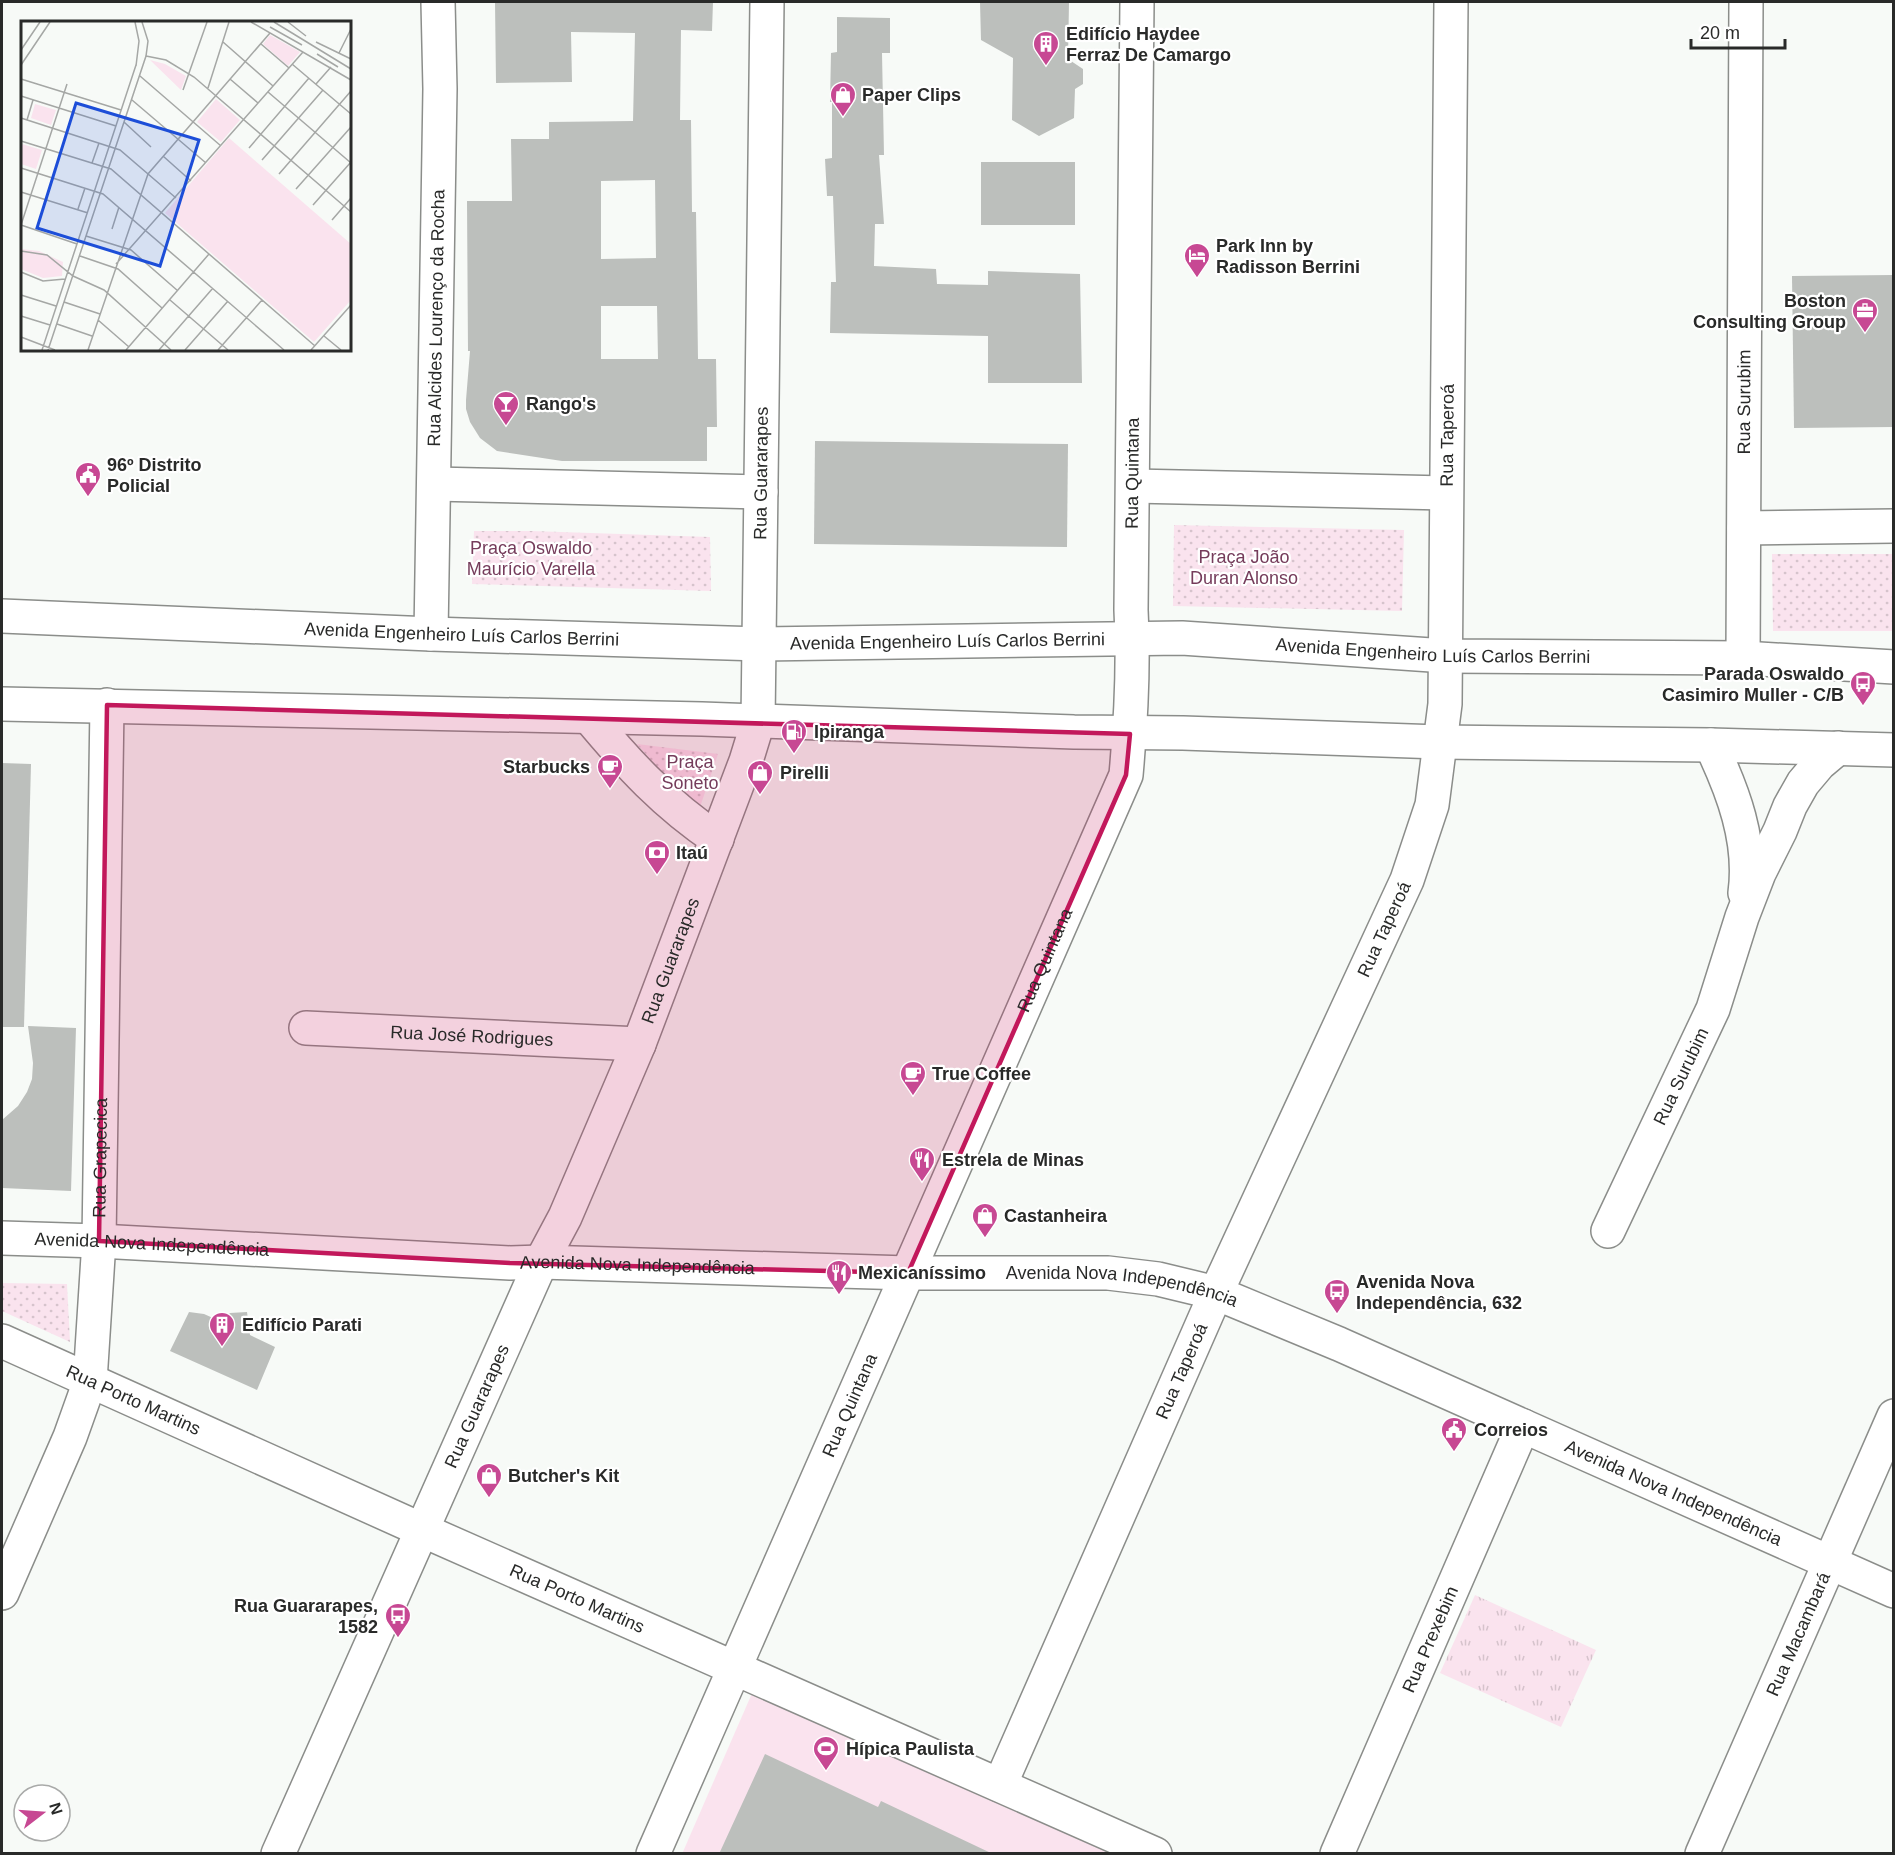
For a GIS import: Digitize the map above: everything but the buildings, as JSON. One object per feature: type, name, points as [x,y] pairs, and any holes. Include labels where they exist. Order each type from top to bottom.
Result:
[{"type":"street","name":"Rua Alcides Lourenço da Rocha","points":[[431,634],[440,89],[438,2]]},
{"type":"street","name":"Rua Guararapes","points":[[278,1854],[541,1262],[565,1217],[639,1044],[746,761],[758,722],[767,2]]},
{"type":"street","name":"Rua Quintana","points":[[653,1854],[1126,775],[1130,734],[1133,639],[1131,610],[1137,2]]},
{"type":"street","name":"Rua Taperoá","points":[[1000,1785],[1216,1293],[1407,880],[1432,805],[1445,704],[1451,2]]},
{"type":"street","name":"Rua Surubim","points":[[1743,658],[1746,2]]},
{"type":"street","points":[[434,484],[761,492]]},
{"type":"street","points":[[1133,486],[1446,493]]},
{"type":"street","points":[[1744,528],[1893,526]]},
{"type":"street","name":"Avenida Engenheiro Luís Carlos Berrini","points":[[2,616],[431,634],[760,644],[1182,638],[1446,656],[1743,658],[1893,667]]},
{"type":"street","points":[[2,704],[589,717],[1439,742],[1893,750]]},
{"type":"street","name":"Rua Grapecica","points":[[2,1593],[70,1437],[90,1381],[99,1241],[108,705]]},
{"type":"street","points":[[589,717],[652,788],[677,810],[717,839]]},
{"type":"street","name":"Rua Surubim","points":[[1711,745],[1728,779],[1743,828],[1746,878],[1742,917]]},
{"type":"street","name":"Rua Surubim","points":[[1608,1231],[1713,1009],[1758,873],[1803,783],[1838,748]]},
{"type":"street","name":"Rua José Rodrigues","points":[[306,1028],[639,1044]]},
{"type":"street","name":"Avenida Nova Independência","points":[[2,1238],[510,1263],[541,1262],[908,1274],[1108,1273],[1158,1279],[1216,1293],[1339,1344],[1893,1591]]},
{"type":"street","name":"Rua Porto Martins","points":[[2,1341],[422,1530],[1155,1854]]},
{"type":"street","name":"Rua Macambará","points":[[1702,1854],[1893,1416]]},
{"type":"street","name":"Rua Prexebim","points":[[1337,1854],[1523,1426]]},
{"type":"highlighted area","points":[[107,705],[1130,734],[1126,775],[908,1273],[510,1263],[99,1241]]},
{"type":"green space","name":"Praça João Duran Alonso","points":[[1174,525],[1404,530],[1402,611],[1173,606]]},
{"type":"green space","name":"Praça Oswaldo Maurício Varella","points":[[474,531],[710,537],[711,591],[472,584]]},
{"type":"green space","points":[[1772,554],[1893,554],[1893,631],[1773,631]]},
{"type":"green space","name":"Praça Soneto","points":[[637,744],[718,754],[698,813]]},
{"type":"green space","points":[[2,1283],[67,1284],[70,1342],[2,1311]]},
{"type":"green space","points":[[1475,1595],[1596,1650],[1561,1727],[1440,1673]]},
{"type":"green space","name":"Hípica Paulista","points":[[753,1691],[1116,1854],[682,1854]]},
{"type":"place","name":"Edifício Haydee Ferraz De Camargo","points":[[1046,67]]},
{"type":"place","name":"Paper Clips","points":[[843,118]]},
{"type":"place","name":"Park Inn by Radisson Berrini","points":[[1197,279]]},
{"type":"place","name":"Boston Consulting Group","points":[[1865,334]]},
{"type":"place","name":"Rango's","points":[[506,427]]},
{"type":"place","name":"96º Distrito Policial","points":[[88,498]]},
{"type":"place","name":"Parada Oswaldo Casimiro Muller - C/B","points":[[1863,707]]},
{"type":"place","name":"Ipiranga","points":[[794,755]]},
{"type":"place","name":"Starbucks","points":[[610,790]]},
{"type":"place","name":"Pirelli","points":[[760,796]]},
{"type":"place","name":"Itaú","points":[[657,876]]},
{"type":"place","name":"True Coffee","points":[[913,1097]]},
{"type":"place","name":"Estrela de Minas","points":[[922,1183]]},
{"type":"place","name":"Castanheira","points":[[985,1239]]},
{"type":"place","name":"Mexicaníssimo","points":[[839,1296]]},
{"type":"place","name":"Avenida Nova Independência, 632","points":[[1337,1315]]},
{"type":"place","name":"Edifício Parati","points":[[222,1348]]},
{"type":"place","name":"Correios","points":[[1454,1453]]},
{"type":"place","name":"Butcher's Kit","points":[[489,1499]]},
{"type":"place","name":"Rua Guararapes, 1582","points":[[398,1639]]},
{"type":"place","name":"Hípica Paulista","points":[[826,1772]]}]
